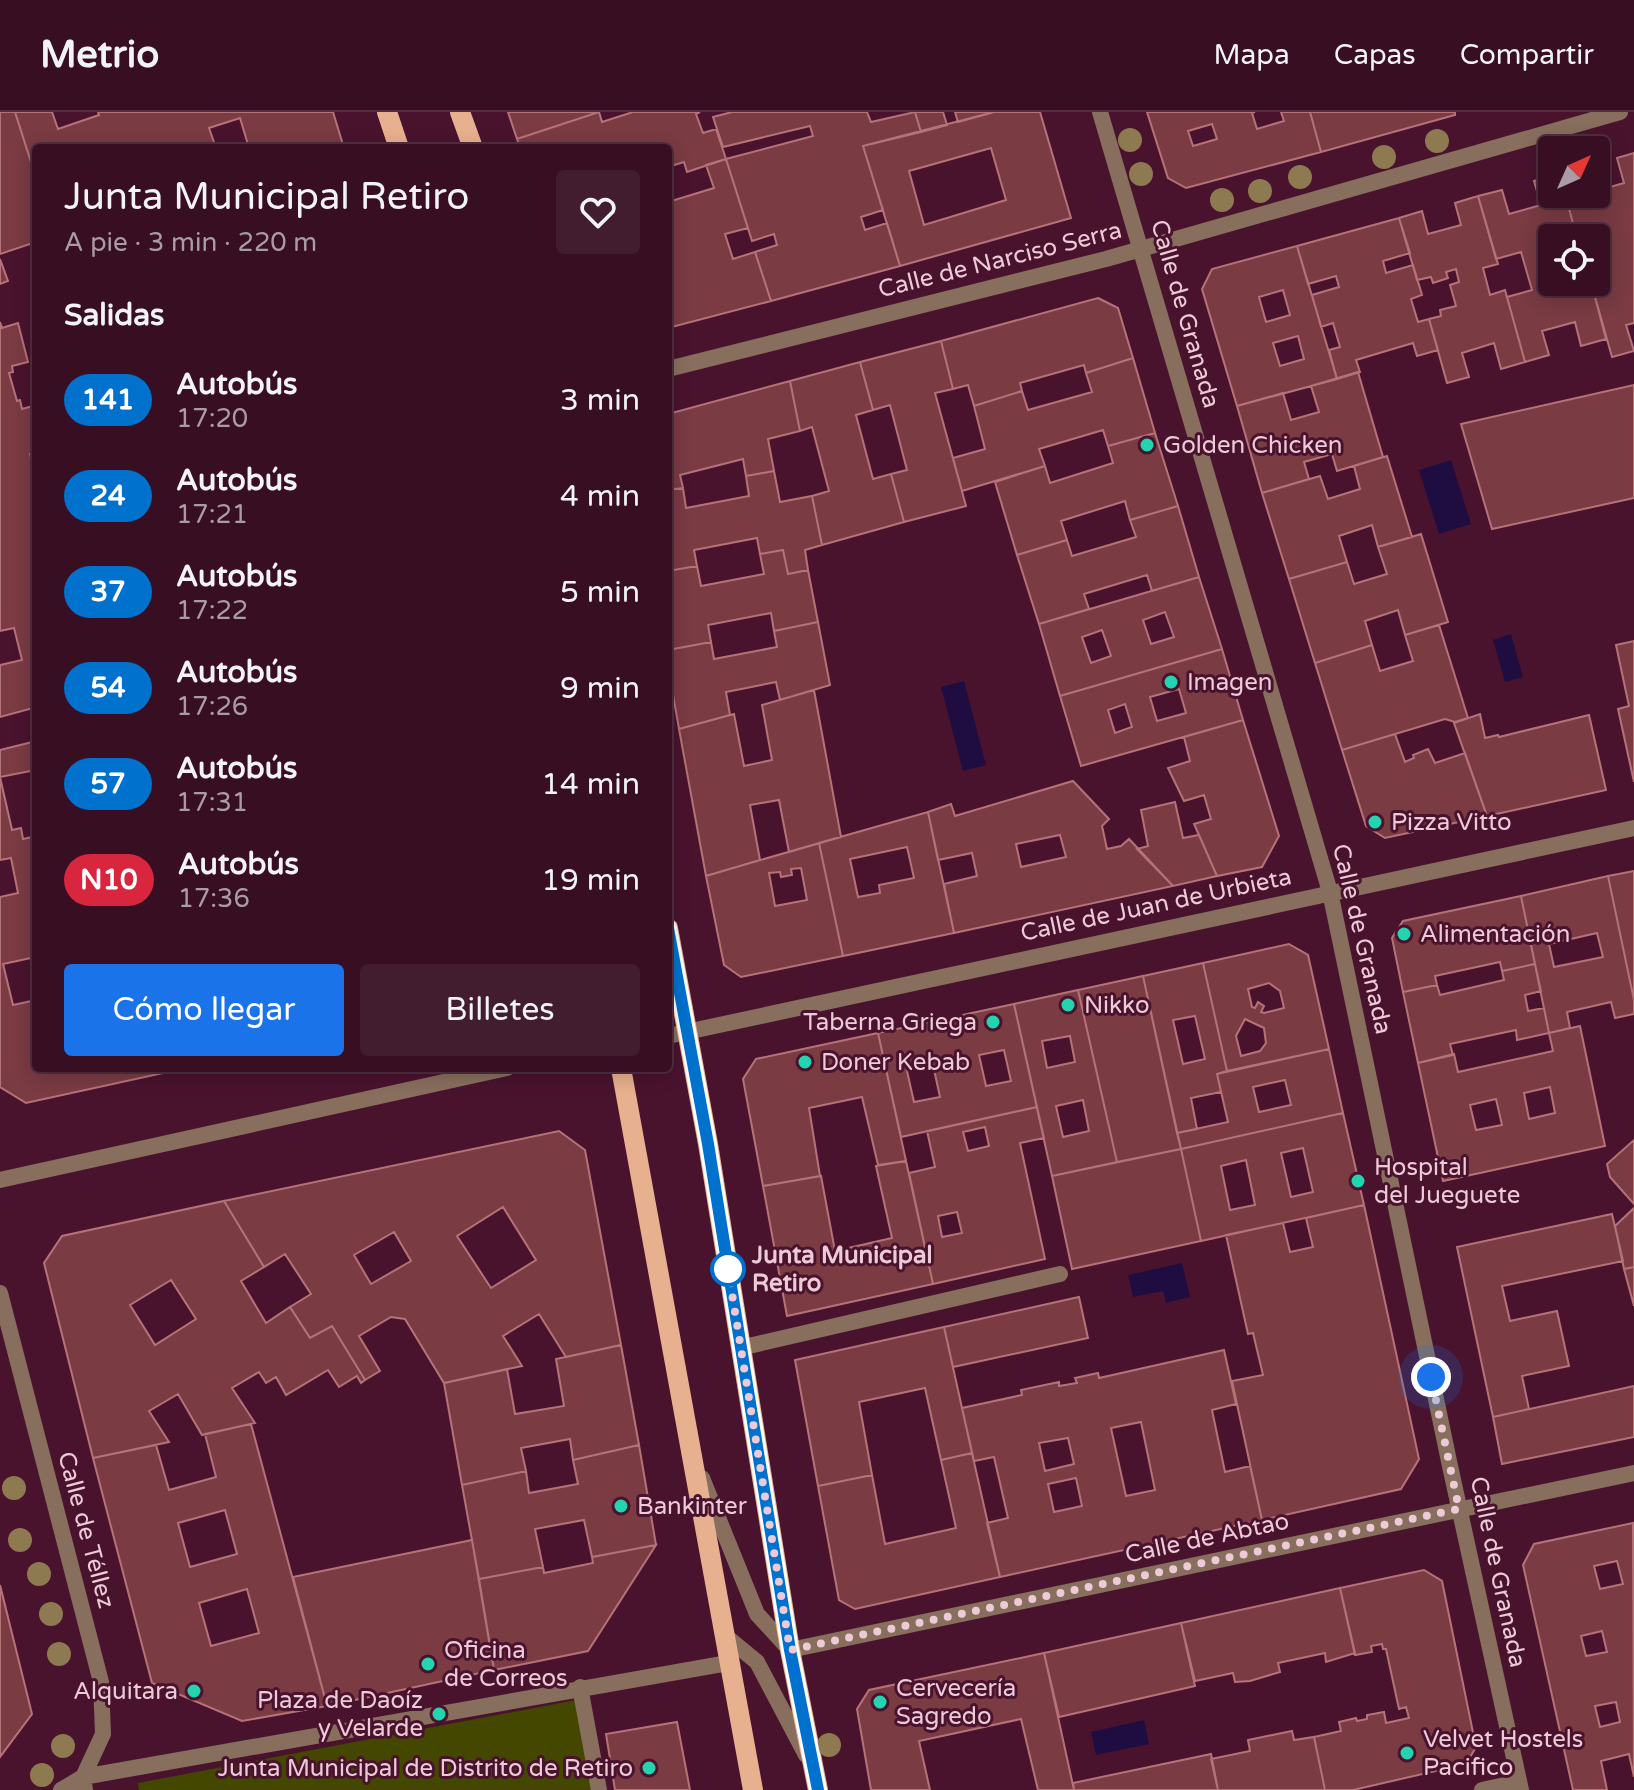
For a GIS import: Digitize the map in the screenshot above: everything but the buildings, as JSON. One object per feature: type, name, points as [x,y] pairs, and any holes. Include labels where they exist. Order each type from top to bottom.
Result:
[{"type":"main road","points":[[387,112],[398,144]]},
{"type":"main road","points":[[460,112],[472,144]]},
{"type":"main road","points":[[672,948],[689,1032],[790,1650],[816,1780]]},
{"type":"main road","points":[[622,1072],[753,1790]]},
{"type":"street","name":"Calle de Granada","points":[[1100,112],[1330,892],[1520,1786]]},
{"type":"street","name":"Calle de Narciso Serra","points":[[672,368],[1141,248],[1620,112]]},
{"type":"street","name":"Calle de Juan de Urbieta","points":[[672,1035],[1634,828]]},
{"type":"street","points":[[0,1180],[489,1072]]},
{"type":"street","points":[[740,1348],[1060,1274]]},
{"type":"street","name":"Calle de Téllez","points":[[0,1293],[101,1682],[103,1734],[84,1783]]},
{"type":"street","points":[[689,1446],[757,1614],[790,1650]]},
{"type":"street","name":"Calle de Abtao","points":[[790,1650],[1634,1473]]},
{"type":"street","points":[[723,1634],[757,1662],[816,1780]]},
{"type":"street","points":[[61,1790],[580,1687],[728,1663]]},
{"type":"street","points":[[580,1687],[599,1790]]},
{"type":"street","points":[[1482,1790],[1520,1786]]},
{"type":"shaded area","points":[[1451,460],[1471,524],[1439,534],[1419,470]]},
{"type":"shaded area","points":[[1511,634],[1523,677],[1505,682],[1493,640]]},
{"type":"shaded area","points":[[964,681],[986,765],[963,771],[941,687]]},
{"type":"shaded area","points":[[1182,1263],[1190,1297],[1166,1303],[1163,1291],[1133,1297],[1128,1275]]},
{"type":"shaded area","points":[[576,1700],[593,1790],[139,1790],[138,1783]]},
{"type":"shaded area","points":[[1144,1720],[1149,1744],[1096,1755],[1091,1732]]},
{"type":"bus line","name":"141","points":[[672,948],[708,1144],[790,1650],[818,1790]]},
{"type":"place","name":"Golden Chicken","points":[[1147,445]]},
{"type":"place","name":"Imagen","points":[[1171,682]]},
{"type":"place","name":"Pizza Vitto","points":[[1375,822]]},
{"type":"place","name":"Alimentación","points":[[1404,934]]},
{"type":"place","name":"Nikko","points":[[1068,1005]]},
{"type":"place","name":"Taberna Griega","points":[[993,1022]]},
{"type":"place","name":"Doner Kebab","points":[[805,1062]]},
{"type":"place","name":"Hospital del Jueguete","points":[[1358,1181]]},
{"type":"place","name":"Junta Municipal Retiro","points":[[728,1269]]},
{"type":"place","name":"Bankinter","points":[[621,1506]]},
{"type":"place","name":"Oficina de Correos","points":[[428,1664]]},
{"type":"place","name":"Alquitara","points":[[194,1691]]},
{"type":"place","name":"Cervecería Sagredo","points":[[880,1702]]},
{"type":"place","name":"Plaza de Daoíz y Velarde","points":[[439,1714]]},
{"type":"place","name":"Velvet Hostels Pacifico","points":[[1407,1753]]},
{"type":"place","name":"Junta Municipal de Distrito de Retiro","points":[[649,1768]]},
{"type":"route","points":[[728,1269],[790,1650],[1459,1509],[1431,1377]]}]
